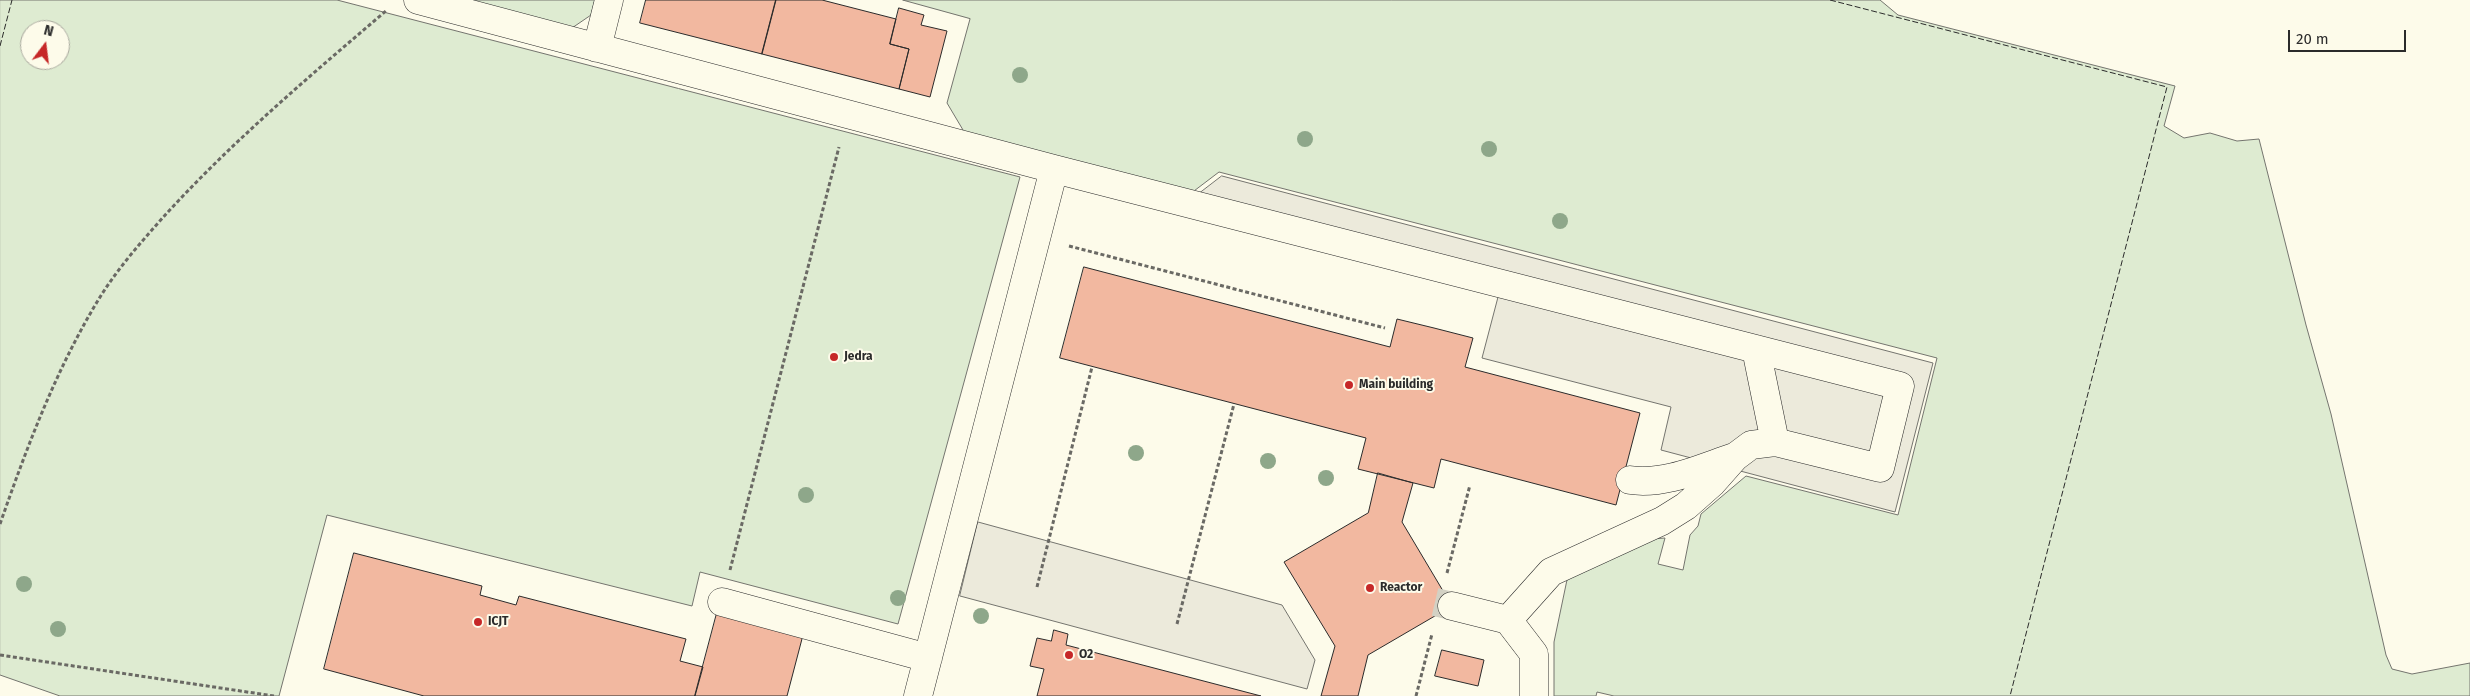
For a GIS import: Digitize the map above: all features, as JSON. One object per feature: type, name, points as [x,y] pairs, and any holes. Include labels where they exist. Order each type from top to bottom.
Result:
[{"type":"lane","points":[[596,48],[609,0]]},
{"type":"lane","points":[[424,1],[1054,169],[1900,386],[1880,468],[1775,442],[1751,445],[1735,457],[1712,483],[1686,506],[1662,521],[1551,572],[1508,620]]},
{"type":"lane","points":[[918,696],[1054,169]]},
{"type":"lane","points":[[1756,349],[1775,442]]},
{"type":"lane","points":[[1630,480],[1645,482],[1663,480],[1735,457]]},
{"type":"lane","points":[[1448,594],[1508,620],[1534,654],[1534,696]]},
{"type":"lane","points":[[722,602],[928,658]]},
{"type":"path","points":[[0,524],[33,431],[66,359],[97,300],[135,249],[207,170],[276,105],[392,6]]},
{"type":"path","points":[[722,602],[848,113]]},
{"type":"path","points":[[1037,238],[1385,328]]},
{"type":"path","points":[[1036,587],[1092,367]]},
{"type":"path","points":[[1177,624],[1234,404]]},
{"type":"path","points":[[1448,594],[1470,485]]},
{"type":"path","points":[[1416,696],[1432,633]]},
{"type":"path","points":[[0,655],[274,696]]},
{"type":"green space","points":[[0,0],[337,0],[1020,177],[898,624],[700,572],[692,606],[327,515],[279,696],[60,696],[0,675]]},
{"type":"green space","points":[[466,0],[595,0],[591,15],[572,28]]},
{"type":"green space","points":[[903,0],[1880,0],[1898,15],[2175,86],[2164,126],[2184,138],[2210,133],[2237,141],[2259,139],[2306,325],[2331,414],[2386,655],[2392,669],[2412,674],[2470,663],[2470,696],[1614,696],[1597,692],[1596,696],[1554,696],[1554,642],[1568,575],[1651,539],[1665,538],[1658,564],[1683,570],[1690,535],[1698,526],[1701,514],[1746,476],[1898,515],[1937,358],[1219,172],[1190,194],[966,135],[947,103],[970,19]]},
{"type":"shaded area","points":[[1222,176],[1933,363],[1895,512],[1661,450],[1671,407],[1482,358],[1503,278],[1196,196]]},
{"type":"shaded area","points":[[978,522],[1282,605],[1315,660],[1307,689],[960,596]]},
{"type":"building","points":[[646,0],[776,0],[762,54],[640,23]]},
{"type":"building","points":[[776,0],[822,0],[896,19],[890,44],[909,49],[899,89],[762,54]]},
{"type":"building","points":[[899,8],[924,15],[921,25],[947,31],[930,97],[899,89],[909,49],[890,44]]},
{"type":"building","name":"Main building","points":[[1084,267],[1390,347],[1397,319],[1473,338],[1465,367],[1640,413],[1616,505],[1441,459],[1434,488],[1358,469],[1366,438],[1060,358]]},
{"type":"building","name":"Reactor","points":[[1378,473],[1413,483],[1402,522],[1452,606],[1368,655],[1358,696],[1321,696],[1335,646],[1284,562],[1368,513]]},
{"type":"building","name":"ICJT","points":[[354,553],[482,586],[480,595],[516,605],[519,596],[686,639],[680,661],[703,667],[695,696],[424,696],[324,669]]},
{"type":"building","points":[[717,613],[803,635],[787,696],[695,696]]},
{"type":"building","name":"O2","points":[[1054,630],[1068,634],[1066,645],[1261,696],[1037,696],[1044,669],[1030,666],[1037,638],[1051,641]]},
{"type":"building","points":[[1442,650],[1484,660],[1478,686],[1435,676]]},
{"type":"tunnel","points":[[1435,602],[1452,606]]},
{"type":"fence","points":[[0,46],[12,0]]},
{"type":"fence","points":[[1830,0],[2167,87],[2010,696]]},
{"type":"place","name":"Jedra","points":[[834,357]]},
{"type":"place","name":"Main building","points":[[1349,385]]},
{"type":"place","name":"Reactor","points":[[1370,588]]},
{"type":"place","name":"ICJT","points":[[478,622]]},
{"type":"place","name":"O2","points":[[1069,655]]}]
